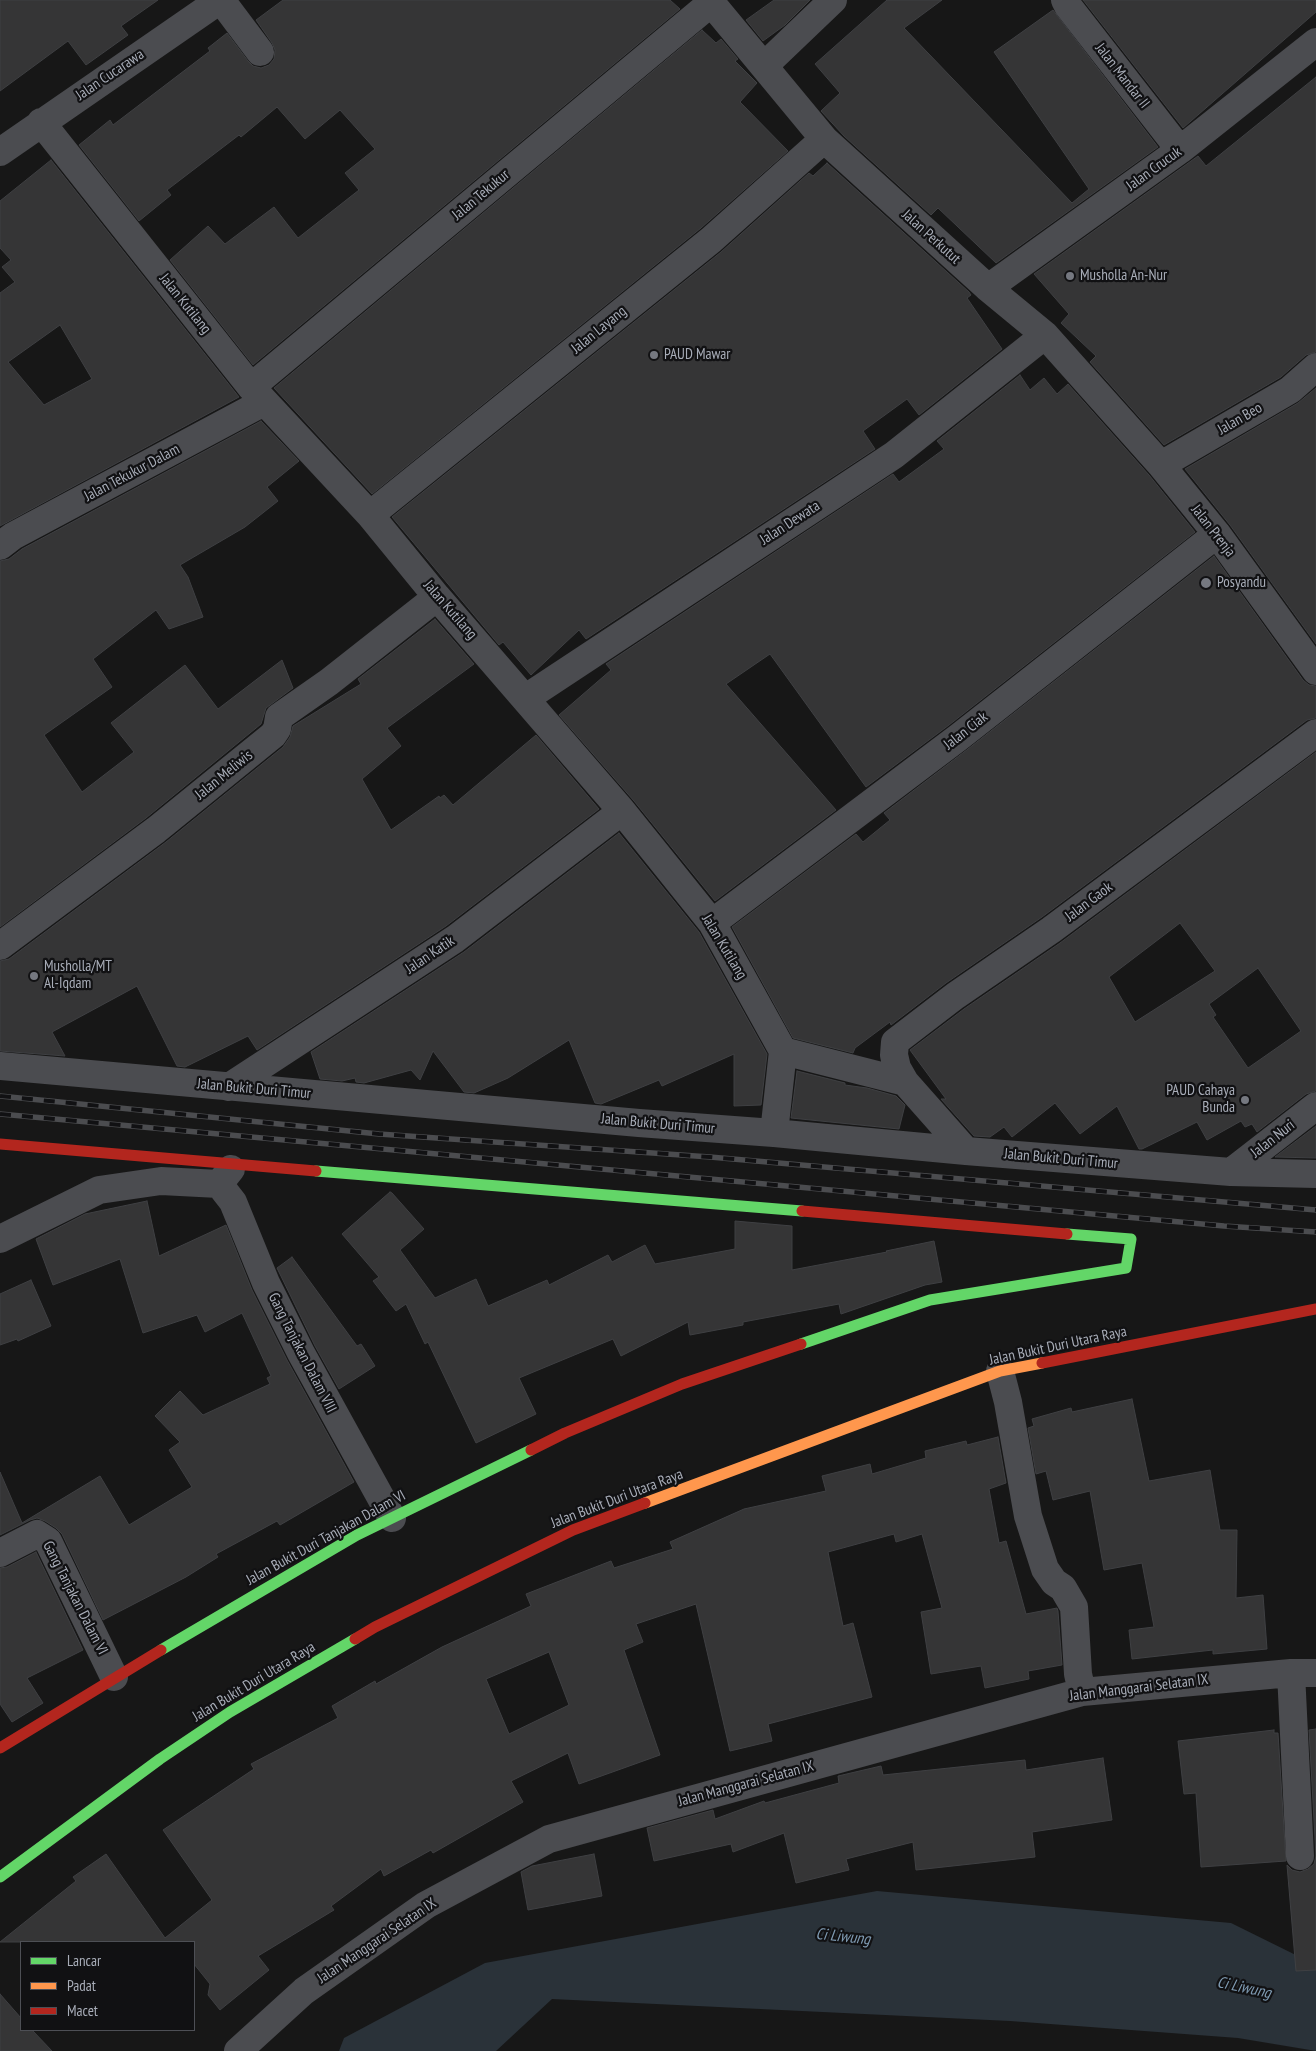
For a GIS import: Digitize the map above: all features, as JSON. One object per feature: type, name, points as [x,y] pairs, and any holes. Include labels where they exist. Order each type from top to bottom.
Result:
[{"type":"street","points":[[221,0],[260,52]]},
{"type":"street","name":"Jalan Cucarawa","points":[[0,152],[44,127],[221,0]]},
{"type":"street","points":[[764,66],[834,0]]},
{"type":"street","name":"Jalan Mandar II","points":[[1066,0],[1068,6],[1180,150]]},
{"type":"street","name":"Jalan Perkutut","points":[[710,1],[824,139],[988,288],[1045,335],[1161,465]]},
{"type":"street","name":"Jalan Tekukur","points":[[258,394],[710,1]]},
{"type":"street","name":"Jalan Crucuk","points":[[988,288],[1180,150],[1316,42]]},
{"type":"street","name":"Jalan Kutilang","points":[[44,127],[258,394],[370,515],[437,597],[622,811],[712,923],[783,1051]]},
{"type":"street","name":"Jalan Layang","points":[[370,515],[710,240],[824,139]]},
{"type":"street","name":"Jalan Dewata","points":[[526,698],[894,454],[1045,335]]},
{"type":"street","name":"Jalan Beo","points":[[1161,465],[1290,390],[1316,367]]},
{"type":"street","name":"Jalan Tekukur Dalam","points":[[0,546],[13,536],[258,394]]},
{"type":"street","name":"Jalan Prenja","points":[[1161,465],[1217,534],[1316,672]]},
{"type":"street","name":"Jalan Ciak","points":[[712,923],[959,737],[1217,534]]},
{"type":"street","name":"Jalan Meliwis","points":[[0,946],[156,830],[273,735],[277,729],[279,717],[329,682],[437,597]]},
{"type":"street","name":"Jalan Gaok","points":[[966,1152],[905,1082],[897,1068],[894,1055],[895,1042],[955,996],[1059,924],[1316,733]]},
{"type":"street","name":"Jalan Katik","points":[[229,1086],[455,939],[622,811]]},
{"type":"street","points":[[774,1133],[783,1051],[905,1082]]},
{"type":"street","name":"Jalan Bukit Duri Timur","points":[[0,1066],[774,1133],[966,1152],[1231,1172],[1316,1174]]},
{"type":"street","name":"Jalan Nuri","points":[[1231,1172],[1316,1106]]},
{"type":"street","points":[[0,1144],[228,1174]]},
{"type":"street","points":[[0,1240],[99,1190],[228,1174]]},
{"type":"street","name":"Jalan Bukit Duri Tanjakan Dalam VI","points":[[0,1748],[114,1676],[357,1535],[565,1433],[682,1384],[930,1300],[1126,1268],[1131,1239],[228,1174]]},
{"type":"street","name":"Gang Tanjakan Dalam VIII","points":[[228,1174],[232,1202],[266,1283],[301,1353],[392,1518]]},
{"type":"street","name":"Jalan Bukit Duri Utara Raya","points":[[0,1877],[160,1759],[230,1712],[374,1627],[573,1530],[1000,1371],[1316,1309]]},
{"type":"street","points":[[1000,1371],[1008,1402],[1028,1516],[1045,1569],[1054,1582],[1063,1588],[1074,1607],[1078,1674],[1082,1692]]},
{"type":"street","name":"Gang Tanjakan Dalam VI","points":[[0,1553],[37,1534],[48,1541],[114,1676]]},
{"type":"street","points":[[1300,1856],[1303,1673]]},
{"type":"street","name":"Jalan Manggarai Selatan IX","points":[[238,2051],[304,1990],[426,1905],[549,1839],[1082,1692],[1303,1673]]},
{"type":"water","name":"Ci Liwung","points":[[877,1891],[1231,1923],[1316,1965],[1316,2051],[1238,2038],[1010,2021],[552,1999],[496,2051],[339,2051],[344,2038],[485,1963]]},
{"type":"building","points":[[0,0],[158,0],[121,26],[128,35],[86,65],[68,41],[0,91]]},
{"type":"building","points":[[283,0],[670,0],[680,9],[253,365],[170,260],[208,226],[225,244],[274,207],[298,238],[359,190],[345,173],[375,149],[340,110],[305,139],[277,107],[241,137],[239,135],[167,190],[171,195],[139,221],[79,145],[110,120],[113,125],[210,51],[208,48],[227,33],[253,66],[261,68],[269,65],[274,59],[275,50],[256,20]]},
{"type":"building","points":[[774,0],[810,0],[785,25],[763,41],[746,20]]},
{"type":"building","points":[[887,0],[942,0],[904,28],[1072,203],[1089,189],[994,52],[1053,10],[1158,147],[996,263],[938,208],[931,215],[844,136],[821,111],[840,93],[815,64]]},
{"type":"building","points":[[1083,0],[1316,0],[1316,12],[1183,128]]},
{"type":"building","points":[[702,30],[716,43],[721,39],[738,59],[735,61],[757,83],[740,102],[788,151],[701,228],[372,494],[274,388]]},
{"type":"building","points":[[1316,77],[1316,352],[1306,355],[1281,377],[1164,445],[1090,362],[1096,356],[1061,323],[1069,314],[1034,274],[1198,156],[1206,166]]},
{"type":"building","points":[[51,160],[239,397],[0,526],[0,293],[15,282],[2,267],[11,260],[0,248],[0,201]],"holes":[[[60,325],[92,379],[44,405],[8,362]]]},
{"type":"building","points":[[827,163],[969,292],[971,295],[967,298],[1002,349],[919,415],[907,399],[863,431],[875,449],[586,639],[579,630],[531,675],[503,642],[499,645],[392,517],[721,252],[809,173],[813,176]]},
{"type":"building","points":[[1020,375],[1030,390],[1044,378],[1057,394],[1068,384],[1149,475],[1195,532],[949,725],[866,787],[770,654],[726,684],[836,810],[715,901],[634,801],[559,715],[611,670],[606,664],[893,474],[899,482],[944,449],[937,441]]},
{"type":"building","points":[[1316,388],[1316,644],[1230,525],[1185,469],[1298,403]]},
{"type":"building","points":[[261,421],[299,461],[267,487],[278,501],[245,527],[180,565],[188,577],[203,617],[169,629],[156,610],[93,659],[112,687],[44,735],[82,792],[134,752],[111,723],[185,665],[218,709],[282,660],[293,688],[266,708],[261,724],[146,818],[0,927],[0,561],[9,559],[22,549]]},
{"type":"building","points":[[1214,556],[1303,680],[1309,685],[1316,686],[1316,718],[1307,720],[1042,917],[946,983],[891,1025],[890,1022],[855,1048],[853,1053],[793,1038],[732,927],[856,834],[863,842],[890,820],[884,813]]},
{"type":"building","points":[[435,619],[474,664],[387,728],[401,746],[362,779],[391,830],[439,796],[440,798],[444,795],[453,805],[536,735],[599,809],[446,926],[257,1050],[248,1036],[185,1067],[177,1066],[137,986],[52,1032],[65,1056],[0,1051],[0,961],[9,959],[166,842],[283,747],[290,737],[293,726],[361,684],[358,679]]},
{"type":"building","points":[[1316,752],[1316,1091],[1306,1094],[1257,1132],[1252,1124],[1245,1127],[1241,1121],[1207,1140],[1197,1122],[1142,1149],[1139,1149],[1117,1106],[1080,1134],[1055,1103],[1012,1137],[1004,1127],[990,1137],[974,1136],[941,1099],[946,1099],[910,1050],[964,1009],[1060,943]],"holes":[[[1180,923],[1215,971],[1135,1022],[1109,977]],[[1258,968],[1301,1031],[1248,1068],[1213,1017],[1216,1015],[1209,1004]]]},
{"type":"building","points":[[619,833],[699,932],[767,1054],[761,1105],[734,1106],[734,1054],[662,1086],[659,1080],[601,1104],[595,1103],[569,1040],[508,1078],[474,1093],[464,1092],[433,1051],[420,1080],[411,1070],[364,1083],[356,1082],[355,1078],[342,1081],[320,1079],[311,1052],[464,952]]},
{"type":"building","points":[[797,1071],[845,1083],[845,1085],[867,1088],[896,1096],[905,1105],[899,1129],[791,1118]]},
{"type":"building","points":[[1316,1126],[1316,1158],[1275,1157]]},
{"type":"building","points":[[390,1192],[424,1229],[400,1250],[435,1298],[476,1279],[488,1306],[547,1280],[549,1285],[608,1255],[612,1262],[645,1245],[655,1264],[735,1249],[735,1221],[792,1226],[792,1270],[934,1241],[942,1282],[925,1285],[841,1314],[839,1304],[743,1322],[743,1325],[690,1335],[688,1322],[621,1356],[613,1339],[519,1378],[536,1414],[476,1443],[428,1342],[425,1344],[406,1304],[396,1311],[373,1281],[379,1277],[342,1234]]},
{"type":"building","points":[[147,1201],[159,1256],[226,1225],[252,1290],[287,1360],[354,1482],[280,1525],[277,1521],[216,1554],[218,1557],[186,1577],[103,1620],[62,1534],[56,1528],[37,1518],[0,1535],[0,1472],[22,1523],[100,1476],[129,1525],[192,1487],[169,1450],[180,1442],[155,1416],[180,1391],[203,1415],[270,1384],[267,1378],[271,1376],[242,1313],[205,1332],[197,1315],[143,1333],[120,1259],[53,1285],[36,1239],[85,1214]]},
{"type":"building","points":[[292,1257],[357,1346],[361,1344],[375,1366],[339,1389],[315,1346],[277,1268]]},
{"type":"building","points":[[31,1280],[51,1326],[18,1341],[17,1339],[0,1345],[0,1294]]},
{"type":"building","points":[[1132,1399],[1149,1481],[1210,1470],[1220,1530],[1237,1530],[1236,1598],[1263,1595],[1267,1649],[1213,1654],[1213,1650],[1132,1659],[1129,1630],[1154,1627],[1142,1563],[1104,1570],[1090,1491],[1053,1500],[1046,1471],[1036,1474],[1028,1428],[1034,1426],[1032,1419],[1071,1408],[1072,1412]]},
{"type":"building","points":[[998,1437],[1006,1483],[989,1489],[999,1543],[1006,1541],[1026,1614],[1057,1608],[1062,1665],[1028,1671],[1029,1679],[985,1688],[981,1666],[931,1674],[921,1612],[942,1608],[922,1534],[896,1542],[894,1534],[828,1552],[843,1626],[853,1623],[872,1697],[768,1724],[772,1741],[730,1751],[696,1604],[636,1624],[643,1642],[624,1650],[660,1755],[579,1784],[568,1753],[511,1781],[523,1802],[433,1853],[431,1850],[384,1876],[381,1869],[331,1906],[334,1910],[258,1956],[269,1970],[220,2010],[208,1995],[210,1984],[195,1965],[195,1941],[0,1942],[76,1881],[73,1877],[106,1854],[165,1938],[212,1900],[163,1830],[254,1769],[251,1764],[338,1718],[332,1706],[375,1681],[376,1684],[442,1647],[531,1606],[526,1594],[611,1561],[614,1568],[673,1549],[670,1542],[744,1509],[826,1491],[822,1476],[870,1464],[872,1474],[926,1458],[925,1451],[966,1441],[967,1445]],"holes":[[[549,1652],[569,1705],[509,1734],[486,1679]]]},
{"type":"building","points":[[36,1552],[83,1650],[27,1678],[43,1703],[12,1722],[0,1704],[0,1568],[7,1567]]},
{"type":"building","points":[[1316,1729],[1316,1856],[1309,1730]]},
{"type":"building","points":[[1274,1730],[1274,1733],[1278,1733],[1286,1861],[1201,1867],[1196,1793],[1184,1794],[1178,1741]]},
{"type":"building","points":[[1103,1758],[1112,1820],[1032,1832],[1035,1857],[916,1870],[913,1842],[846,1859],[849,1870],[796,1883],[784,1833],[733,1852],[731,1844],[654,1861],[647,1828],[713,1810],[715,1819],[764,1801],[765,1803],[839,1783],[838,1776],[881,1766],[883,1775],[1025,1760],[1026,1770]]},
{"type":"building","points":[[594,1854],[602,1896],[528,1910],[521,1872],[532,1866]]},
{"type":"building","points":[[1316,1856],[1316,1970],[1296,1971],[1287,1865],[1292,1870],[1300,1872],[1314,1864]]},
{"type":"building","points":[[0,1994],[20,2017],[20,2031],[33,2031],[52,2051],[0,2051]]},
{"type":"railway","points":[[0,1096],[379,1134],[710,1157],[1316,1210]]},
{"type":"railway","points":[[0,1114],[1224,1226],[1316,1232]]},
{"type":"traffic: fast","points":[[316,1171],[802,1211]]},
{"type":"traffic: fast","points":[[801,1344],[930,1300],[1126,1268],[1131,1239],[1067,1234]]},
{"type":"traffic: fast","points":[[161,1650],[357,1535],[531,1450]]},
{"type":"traffic: fast","points":[[0,1877],[160,1759],[230,1712],[355,1639]]},
{"type":"traffic: slow","points":[[645,1503],[1000,1371],[1042,1363]]},
{"type":"traffic: jam","points":[[0,1144],[316,1171]]},
{"type":"traffic: jam","points":[[802,1211],[1067,1234]]},
{"type":"traffic: jam","points":[[1042,1363],[1316,1309]]},
{"type":"traffic: jam","points":[[531,1450],[565,1433],[682,1384],[801,1344]]},
{"type":"traffic: jam","points":[[355,1639],[375,1627],[573,1530],[645,1503]]},
{"type":"traffic: jam","points":[[0,1748],[161,1650]]},
{"type":"place","name":"Musholla An-Nur","points":[[1070,276]]},
{"type":"place","name":"PAUD Mawar","points":[[654,355]]},
{"type":"place","name":"Posyandu","points":[[1206,583]]},
{"type":"place","name":"Musholla/MT Al-Iqdam","points":[[34,976]]},
{"type":"place","name":"PAUD Cahaya Bunda","points":[[1245,1100]]}]
